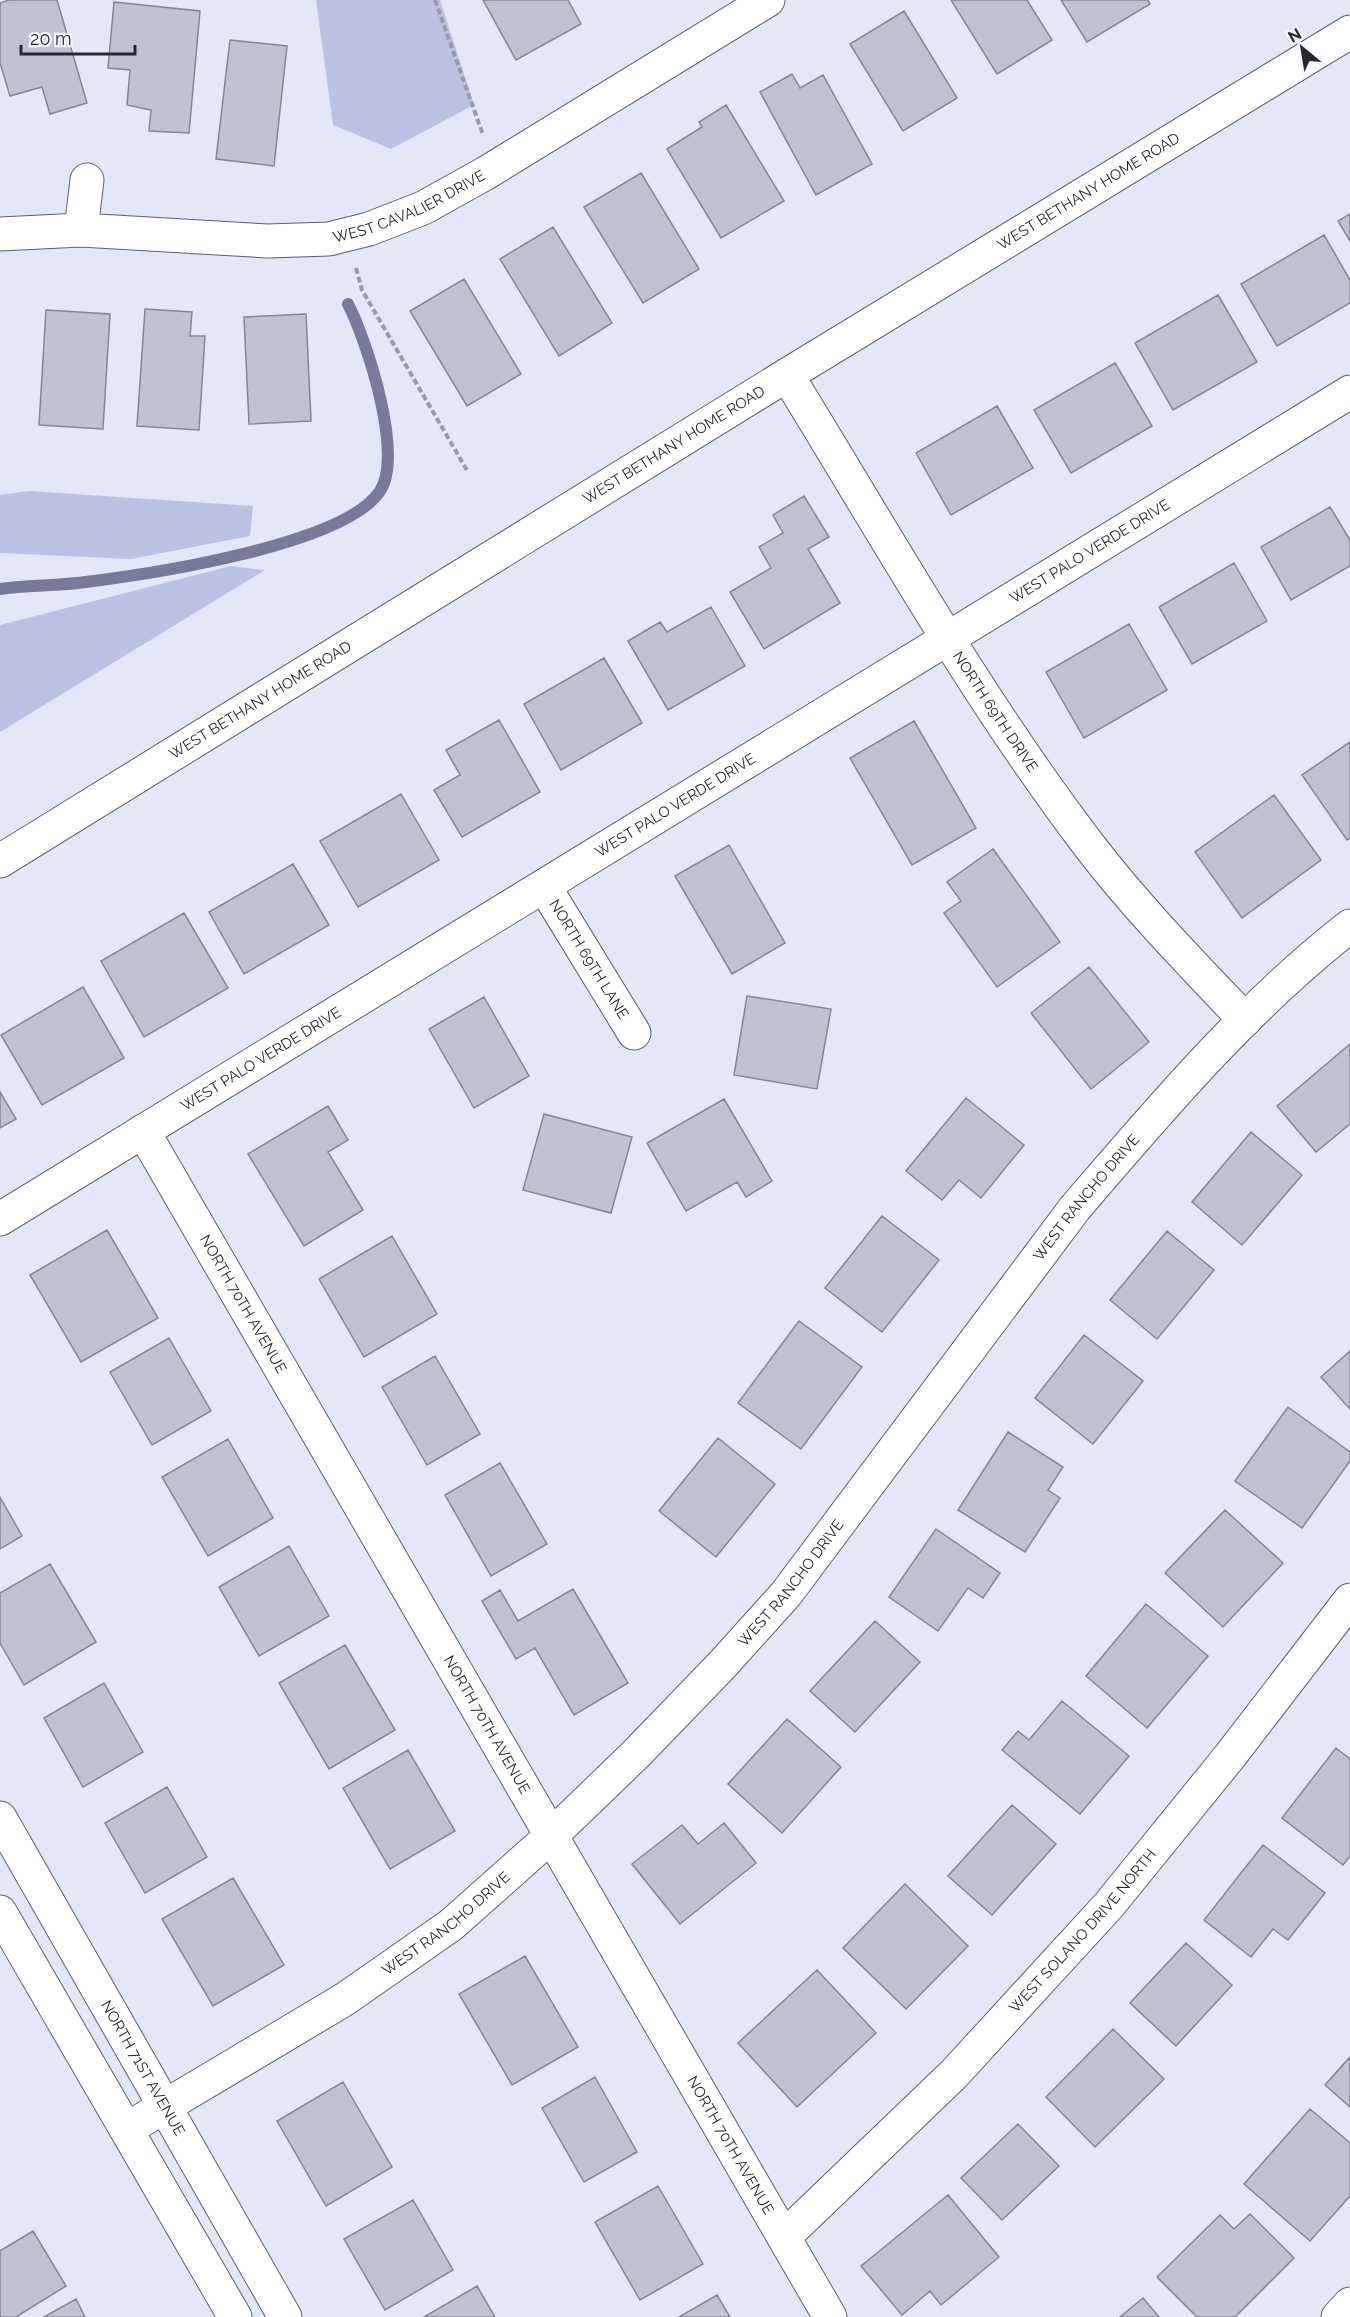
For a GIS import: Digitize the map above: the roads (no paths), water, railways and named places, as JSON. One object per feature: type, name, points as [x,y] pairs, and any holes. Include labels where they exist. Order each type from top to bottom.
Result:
[{"type":"street","name":"WEST CAVALIER DRIVE","points":[[0,234],[81,230],[268,241],[329,239],[369,229],[423,208],[501,165],[768,0]]},
{"type":"street","name":"WEST BETHANY HOME ROAD","points":[[0,861],[787,375],[1350,32]]},
{"type":"street","points":[[81,230],[87,180]]},
{"type":"street","name":"NORTH 69TH DRIVE","points":[[787,375],[998,717],[1092,849],[1168,939],[1245,1020]]},
{"type":"street","name":"WEST PALO VERDE DRIVE","points":[[0,1219],[1350,392]]},
{"type":"street","name":"NORTH 69TH LANE","points":[[544,885],[634,1033]]},
{"type":"street","name":"WEST RANCHO DRIVE","points":[[127,2130],[345,1999],[451,1925],[550,1837],[675,1714],[786,1593],[1075,1208],[1179,1088],[1245,1020],[1322,948],[1350,926]]},
{"type":"street","name":"NORTH 70TH AVENUE","points":[[143,1131],[830,2317]]},
{"type":"street","name":"WEST SOLANO DRIVE NORTH","points":[[784,2237],[954,2074],[1109,1905],[1230,1756],[1350,1600]]},
{"type":"street","name":"NORTH 71ST AVENUE","points":[[0,1818],[285,2317]]},
{"type":"street","points":[[0,1912],[235,2317]]},
{"type":"street","points":[[1338,2317],[1350,2304]]},
{"type":"waterway","points":[[0,589],[86,582],[154,572],[244,554],[328,527],[360,510],[380,491],[386,474],[388,452],[380,398],[373,370],[348,304]]}]
